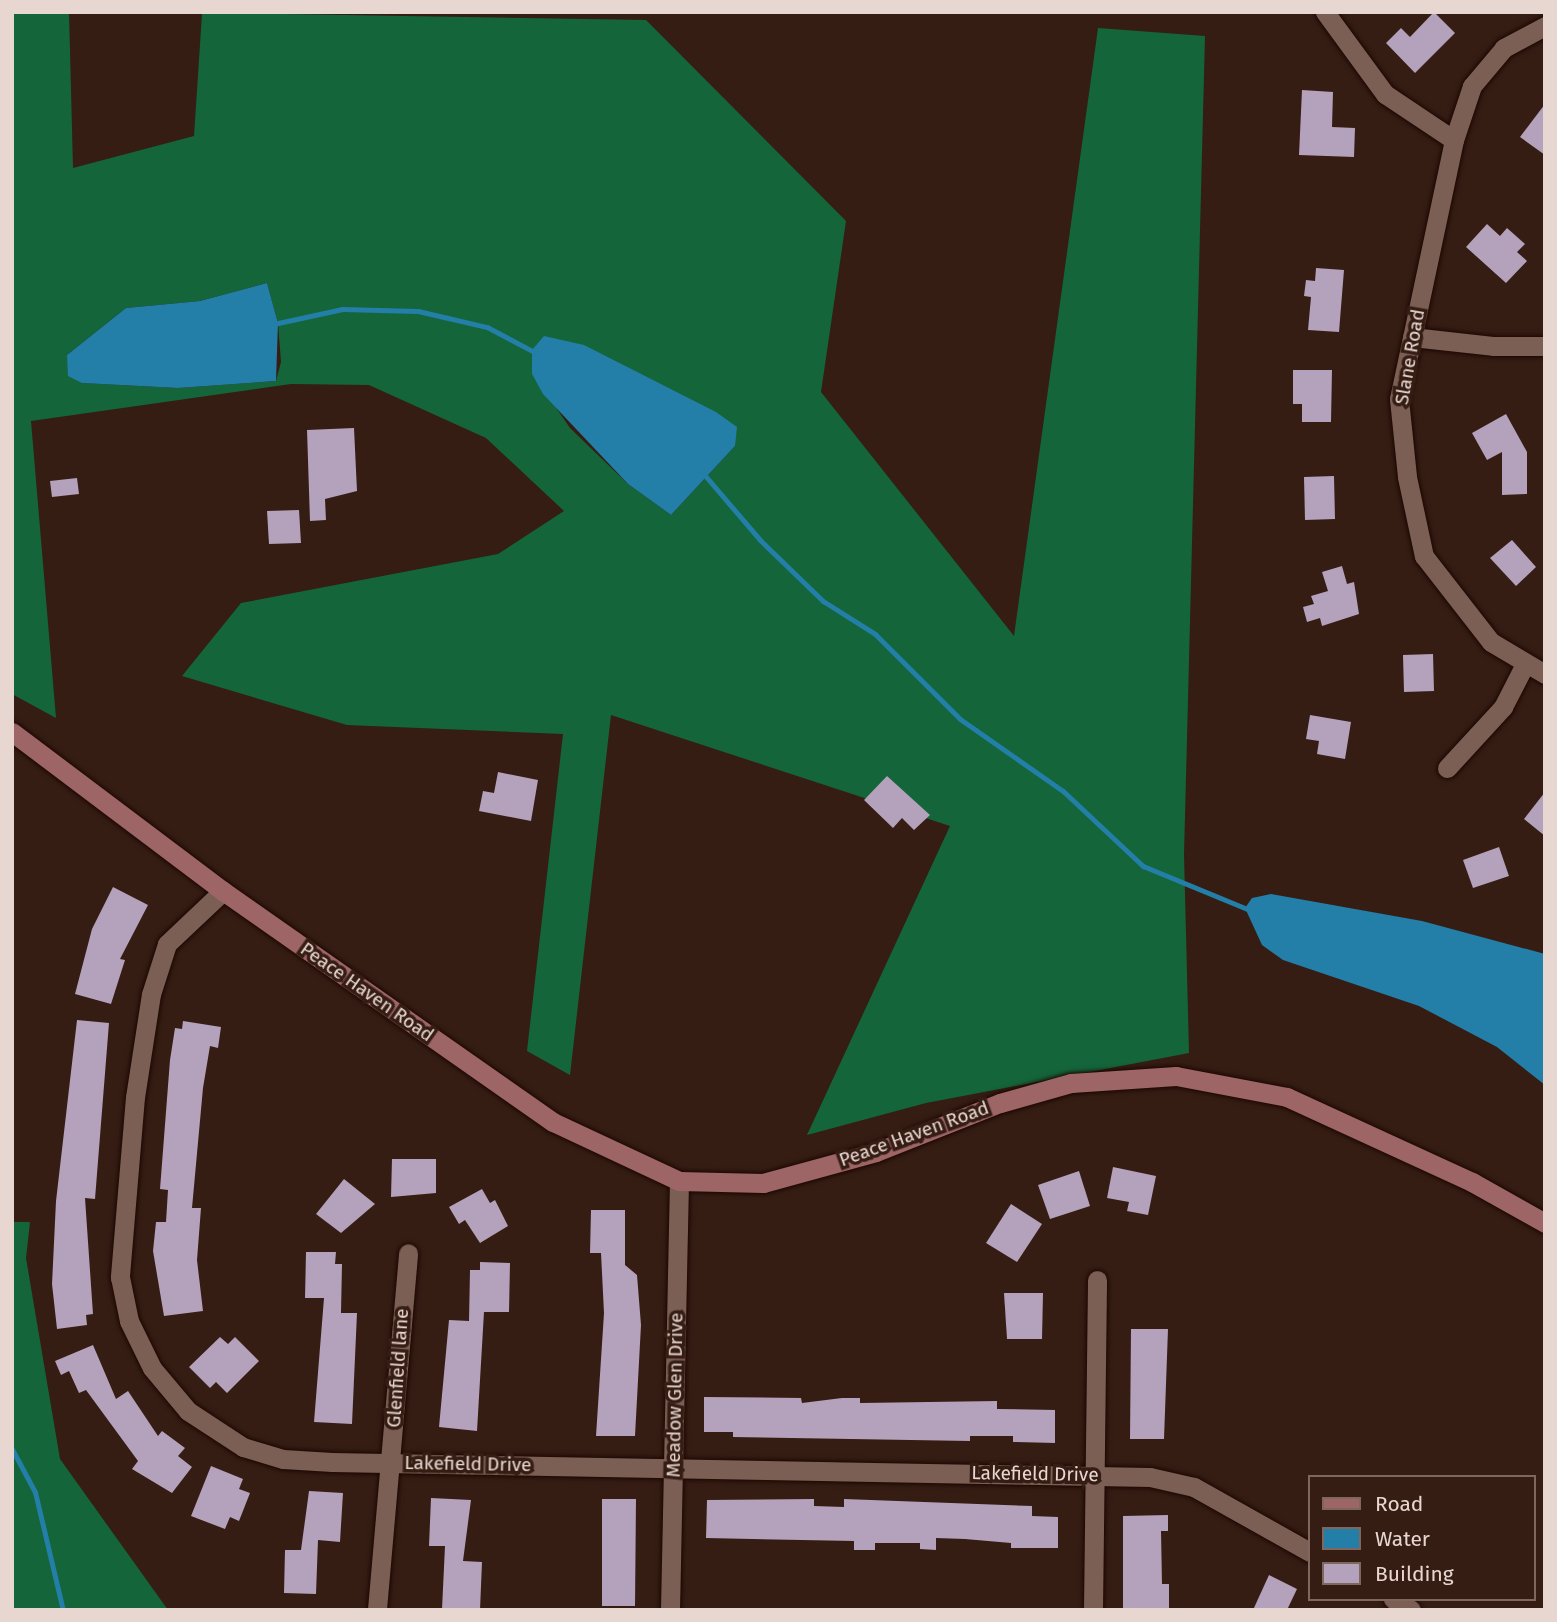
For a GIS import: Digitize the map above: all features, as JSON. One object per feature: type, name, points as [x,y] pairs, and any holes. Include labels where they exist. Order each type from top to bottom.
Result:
[{"type":"main road","name":"Peace Haven Road","points":[[12,732],[223,891],[553,1122],[679,1181],[763,1182],[876,1152],[1000,1102],[1072,1083],[1176,1076],[1287,1097],[1472,1182],[1545,1223]]},
{"type":"street","points":[[1325,12],[1385,94],[1454,140]]},
{"type":"street","name":"Slane Road","points":[[1545,26],[1504,48],[1472,86],[1454,140],[1399,399],[1407,477],[1424,556],[1491,642],[1524,666],[1545,674]]},
{"type":"street","points":[[1412,337],[1493,346],[1545,346]]},
{"type":"street","points":[[1447,768],[1503,708],[1524,666]]},
{"type":"street","name":"Lakefield Drive","points":[[223,891],[167,944],[151,994],[124,1212],[120,1277],[129,1321],[152,1368],[188,1411],[243,1447],[283,1459],[391,1463],[673,1466],[1150,1477],[1194,1487],[1308,1551]]},
{"type":"street","name":"Meadow Glen Drive","points":[[670,1610],[679,1181]]},
{"type":"street","name":"Glenfield lane","points":[[377,1609],[408,1253]]},
{"type":"street","points":[[1093,1610],[1097,1280]]},
{"type":"green space","points":[[12,12],[69,12],[73,168],[194,136],[202,14],[160,12],[646,20],[846,221],[821,392],[1014,636],[1098,28],[1205,36],[1184,855],[1189,1053],[926,1103],[807,1135],[950,826],[611,715],[570,1075],[527,1051],[563,734],[347,725],[182,676],[241,603],[498,554],[564,511],[486,438],[369,385],[291,384],[31,421],[56,718],[12,694]],"holes":[[[267,283],[278,323],[281,362],[276,381],[178,388],[82,383],[67,355],[126,308],[200,301]],[[584,345],[735,446],[671,515],[628,484],[570,428],[533,374],[532,350]]]},
{"type":"green space","points":[[12,1222],[30,1222],[26,1258],[60,1459],[168,1610],[12,1610]]},
{"type":"water","points":[[267,283],[278,323],[276,381],[178,388],[82,383],[68,376],[67,355],[126,308],[200,301]]},
{"type":"water","points":[[544,336],[584,345],[716,412],[737,427],[735,446],[671,515],[628,484],[543,394],[532,374],[532,350]]},
{"type":"water","points":[[1271,894],[1422,921],[1545,954],[1545,1085],[1497,1047],[1419,1006],[1283,960],[1262,945],[1245,908],[1252,898]]},
{"type":"building","points":[[1434,12],[1455,33],[1415,73],[1386,43],[1401,28],[1410,37]]},
{"type":"building","points":[[1302,90],[1333,92],[1332,127],[1355,128],[1354,157],[1299,155]]},
{"type":"building","points":[[1545,104],[1545,155],[1520,137]]},
{"type":"building","points":[[1487,224],[1500,236],[1507,228],[1525,244],[1517,252],[1527,261],[1506,283],[1466,247]]},
{"type":"building","points":[[1316,268],[1344,270],[1339,332],[1308,330],[1311,297],[1304,296],[1306,280],[1315,281]]},
{"type":"building","points":[[1293,370],[1332,370],[1331,422],[1302,422],[1302,404],[1293,404]]},
{"type":"building","points":[[1506,414],[1527,452],[1527,494],[1502,495],[1502,452],[1487,460],[1472,433]]},
{"type":"building","points":[[354,428],[357,491],[325,499],[326,520],[310,521],[307,430]]},
{"type":"building","points":[[1334,476],[1335,519],[1305,520],[1304,477]]},
{"type":"building","points":[[77,478],[79,494],[52,497],[50,481]]},
{"type":"building","points":[[299,510],[301,543],[269,544],[267,511]]},
{"type":"building","points":[[1512,540],[1536,567],[1516,586],[1490,558]]},
{"type":"building","points":[[1342,566],[1347,584],[1354,582],[1359,614],[1322,626],[1320,618],[1307,622],[1303,607],[1314,604],[1311,596],[1328,591],[1322,572]]},
{"type":"building","points":[[1433,654],[1434,691],[1404,692],[1403,655]]},
{"type":"building","points":[[1310,715],[1351,722],[1345,759],[1317,754],[1319,741],[1306,739]]},
{"type":"building","points":[[498,772],[538,780],[531,821],[479,811],[483,791],[494,793]]},
{"type":"building","points":[[887,776],[930,815],[914,830],[902,818],[893,828],[864,800]]},
{"type":"building","points":[[1545,792],[1545,836],[1524,819]]},
{"type":"building","points":[[1499,847],[1509,876],[1473,888],[1463,860]]},
{"type":"building","points":[[113,887],[148,905],[120,959],[125,960],[111,1004],[75,994],[92,929]]},
{"type":"building","points":[[77,1020],[109,1023],[95,1199],[85,1198],[93,1314],[86,1315],[87,1325],[57,1329],[52,1284],[56,1201]]},
{"type":"building","points":[[183,1021],[221,1027],[218,1048],[210,1046],[203,1088],[192,1208],[201,1208],[197,1260],[203,1311],[164,1316],[153,1251],[156,1222],[166,1222],[168,1190],[160,1189],[170,1060],[175,1028],[182,1029]]},
{"type":"building","points":[[392,1159],[436,1159],[436,1193],[391,1197]]},
{"type":"building","points":[[1113,1167],[1156,1176],[1148,1215],[1127,1211],[1129,1202],[1107,1198]]},
{"type":"building","points":[[1079,1171],[1090,1206],[1050,1219],[1038,1185]]},
{"type":"building","points":[[344,1179],[375,1204],[341,1233],[316,1214]]},
{"type":"building","points":[[482,1189],[490,1203],[495,1200],[508,1226],[480,1243],[465,1220],[459,1224],[449,1207]]},
{"type":"building","points":[[1011,1204],[1042,1224],[1017,1262],[986,1243]]},
{"type":"building","points":[[591,1210],[625,1210],[625,1265],[637,1275],[641,1325],[635,1436],[596,1436],[604,1313],[601,1253],[590,1253]]},
{"type":"building","points":[[306,1252],[336,1252],[335,1264],[342,1264],[341,1313],[357,1313],[352,1424],[314,1422],[324,1298],[305,1298]]},
{"type":"building","points":[[480,1262],[510,1263],[509,1312],[484,1312],[477,1431],[439,1427],[449,1320],[469,1321],[470,1270],[480,1270]]},
{"type":"building","points":[[1004,1293],[1043,1293],[1042,1339],[1007,1339]]},
{"type":"building","points":[[1131,1329],[1168,1329],[1164,1439],[1130,1439]]},
{"type":"building","points":[[220,1337],[228,1344],[235,1337],[259,1361],[227,1393],[216,1382],[210,1388],[189,1367]]},
{"type":"building","points":[[93,1345],[116,1399],[128,1391],[158,1436],[162,1431],[185,1448],[178,1456],[192,1467],[172,1493],[132,1469],[138,1461],[86,1390],[79,1393],[69,1371],[61,1375],[55,1361]]},
{"type":"building","points":[[704,1397],[801,1398],[802,1403],[842,1398],[860,1398],[860,1403],[997,1401],[997,1409],[1055,1410],[1055,1443],[1013,1442],[1013,1436],[970,1436],[970,1441],[733,1437],[733,1432],[704,1432]]},
{"type":"building","points":[[211,1466],[243,1479],[239,1489],[250,1493],[239,1521],[230,1517],[225,1529],[191,1516]]},
{"type":"building","points":[[309,1491],[343,1493],[340,1542],[318,1540],[316,1594],[284,1593],[285,1550],[301,1550]]},
{"type":"building","points":[[431,1498],[471,1500],[463,1561],[482,1562],[480,1610],[442,1609],[445,1546],[429,1546]]},
{"type":"building","points":[[602,1499],[636,1499],[635,1606],[602,1606]]},
{"type":"building","points":[[814,1499],[814,1506],[844,1507],[844,1499],[1032,1506],[1032,1516],[1058,1517],[1058,1548],[1011,1548],[1011,1543],[936,1538],[936,1550],[920,1549],[920,1543],[875,1543],[875,1550],[854,1550],[854,1541],[706,1538],[707,1500]]},
{"type":"building","points":[[1168,1515],[1168,1531],[1161,1531],[1162,1584],[1169,1584],[1169,1610],[1123,1610],[1123,1516]]},
{"type":"building","points":[[1269,1575],[1297,1589],[1287,1610],[1253,1610]]},
{"type":"waterway","points":[[278,323],[342,309],[418,311],[487,327],[538,354]]},
{"type":"waterway","points":[[702,472],[760,540],[823,601],[875,634],[960,719],[1063,791],[1143,866],[1250,910]]},
{"type":"waterway","points":[[12,1449],[35,1492],[63,1610]]}]
